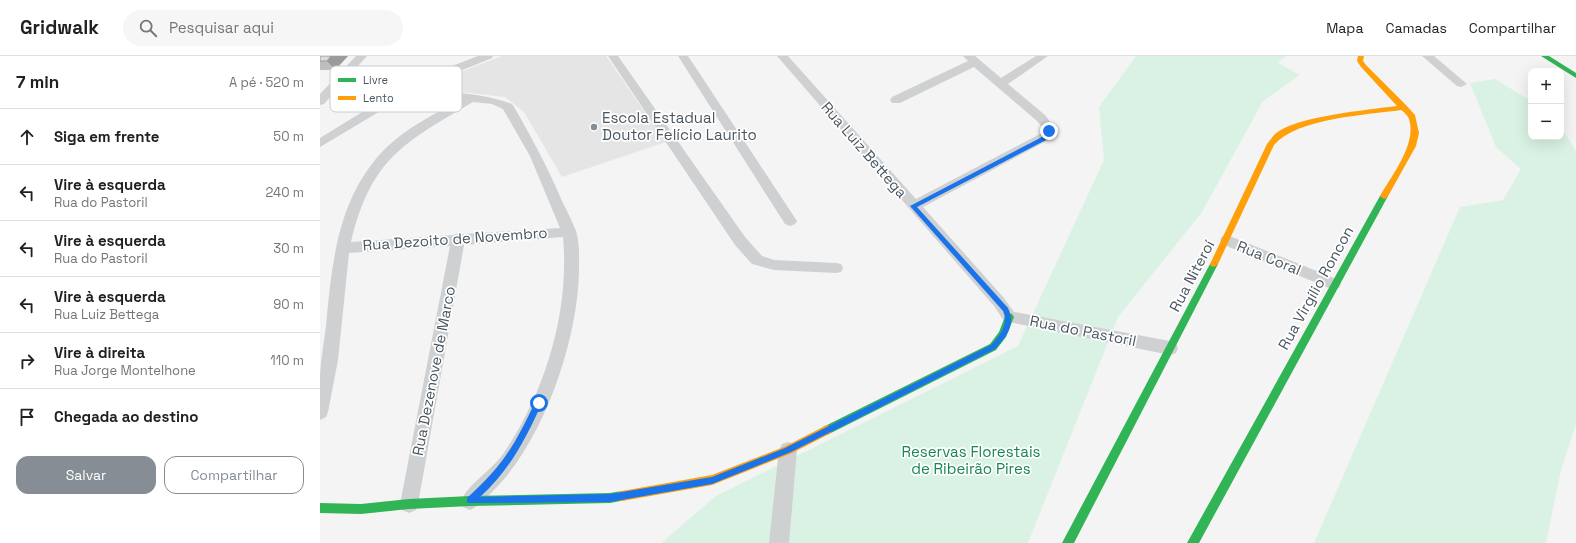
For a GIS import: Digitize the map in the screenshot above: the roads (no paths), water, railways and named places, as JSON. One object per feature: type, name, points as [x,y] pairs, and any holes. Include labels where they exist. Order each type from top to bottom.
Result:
[{"type":"street","points":[[353,66],[362,56]]},
{"type":"street","points":[[462,66],[488,56]]},
{"type":"street","points":[[613,56],[740,240],[757,260],[774,265],[836,268]]},
{"type":"street","points":[[683,56],[790,221]]},
{"type":"street","name":"Rua Luiz Bettega","points":[[782,56],[999,302],[1009,317]]},
{"type":"street","points":[[1001,83],[1042,56]]},
{"type":"street","name":"Rua Virgílio Roncon","points":[[1194,543],[1334,284],[1412,146],[1415,133],[1414,125],[1404,107],[1363,66],[1360,61],[1361,56]]},
{"type":"street","points":[[1427,56],[1461,84]]},
{"type":"street","points":[[1544,56],[1576,76]]},
{"type":"street","points":[[896,100],[971,59],[1041,118],[1049,131],[1044,138],[913,206]]},
{"type":"street","points":[[320,101],[330,90]]},
{"type":"street","points":[[462,96],[503,103],[512,112],[536,156],[569,232],[572,260],[571,287],[564,328],[548,380],[521,440],[509,460],[486,486],[470,501]]},
{"type":"street","points":[[462,103],[471,98]]},
{"type":"street","name":"Rua Niteroí","points":[[1068,543],[1227,240],[1264,156],[1271,144],[1279,135],[1293,128],[1314,122],[1404,107]]},
{"type":"street","points":[[320,143],[370,112]]},
{"type":"street","points":[[320,412],[331,355],[339,261],[354,202],[366,180],[391,150],[418,130],[448,112]]},
{"type":"street","name":"Rua Dezoito de Novembro","points":[[342,248],[458,238],[569,232]]},
{"type":"street","name":"Rua Dezenove de Marco","points":[[409,504],[458,238]]},
{"type":"street","name":"Rua Coral","points":[[1227,240],[1334,284]]},
{"type":"street","name":"Rua do Pastoril","points":[[320,508],[360,509],[409,504],[470,501],[610,498],[712,480],[788,450],[993,347],[1002,338],[1007,327],[1009,317],[1170,348]]},
{"type":"street","points":[[779,543],[785,495],[788,450]]},
{"type":"place","name":"Escola Estadual Doutor Felício Laurito","points":[[594,127]]},
{"type":"park label","name":"Reservas Florestais de Ribeirão Pires","points":[[971,460]]}]
